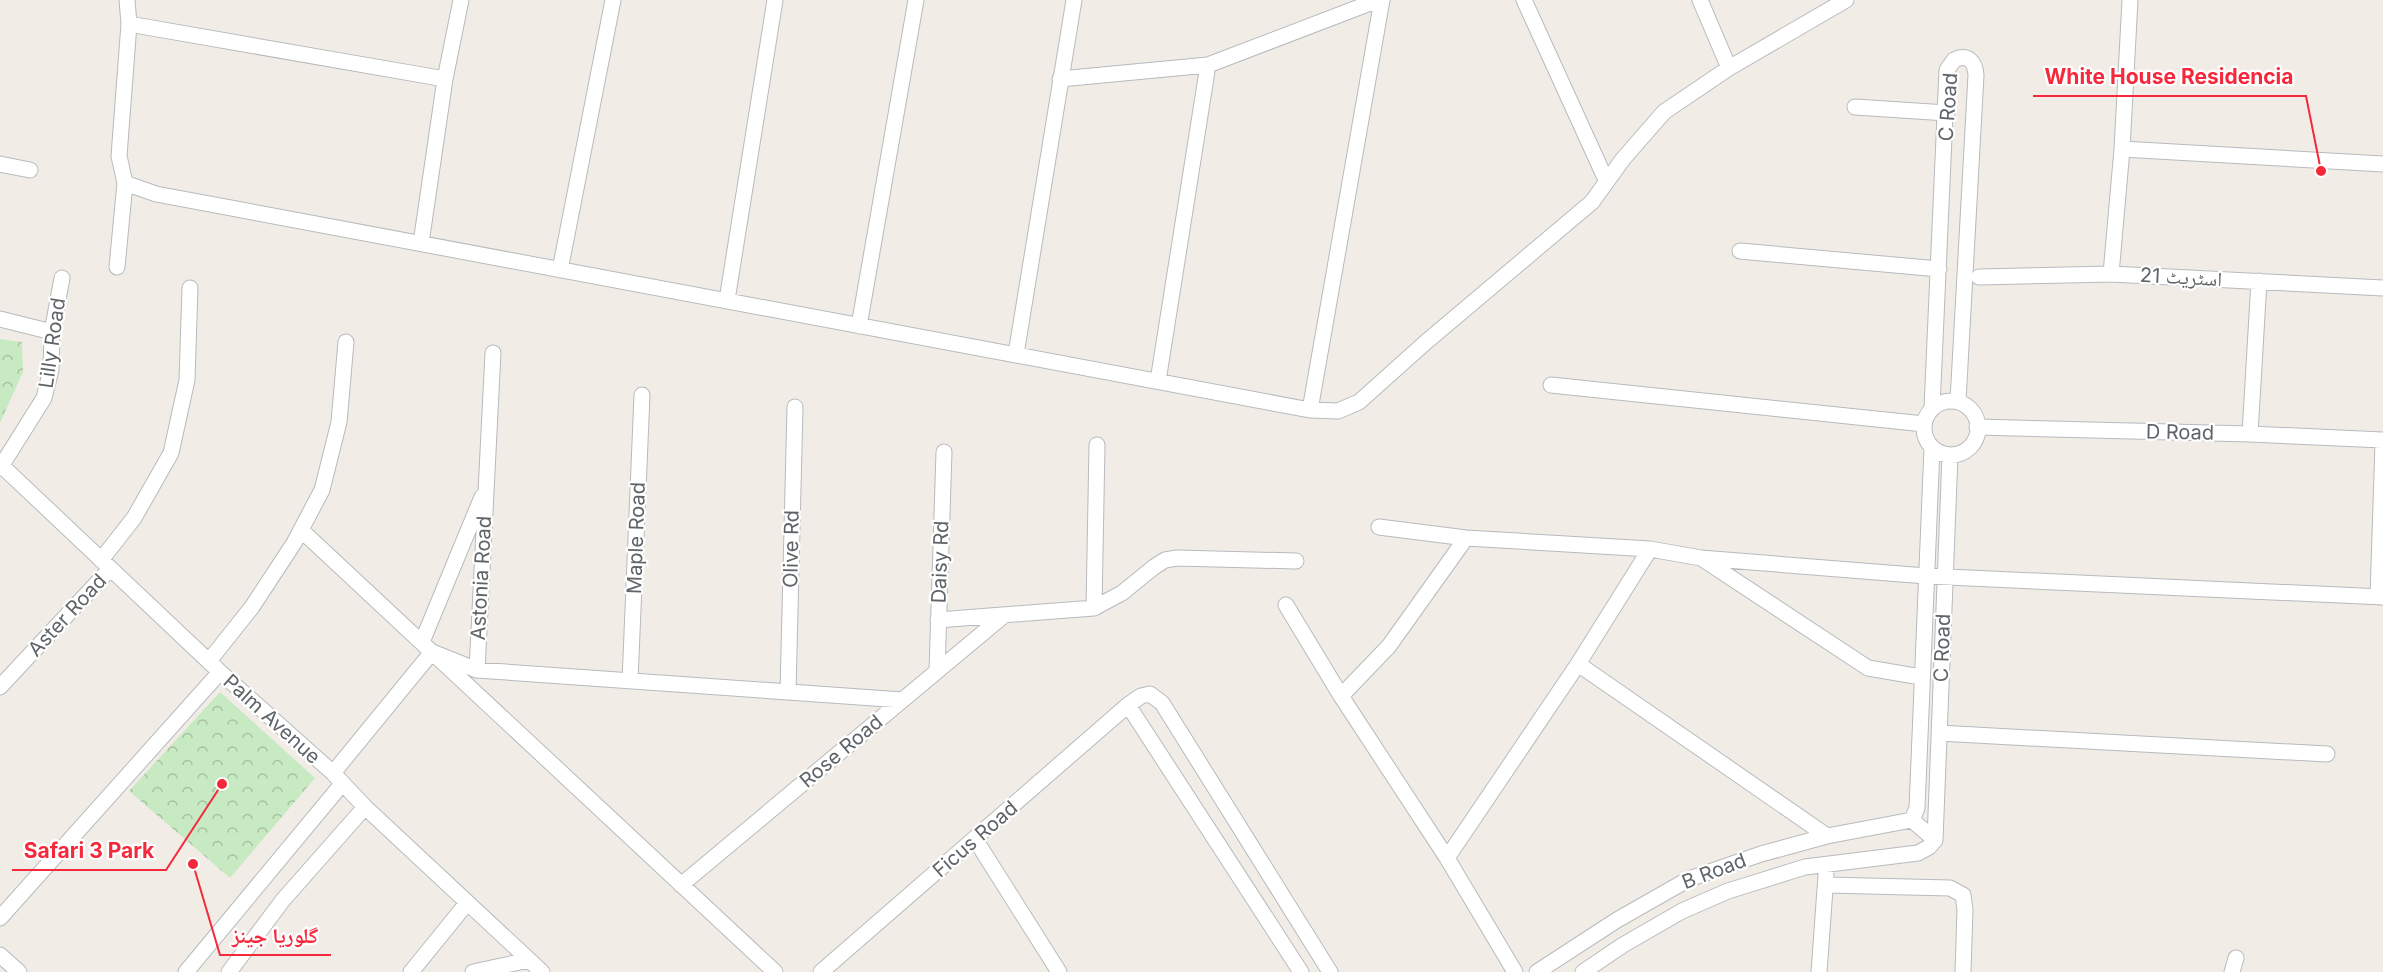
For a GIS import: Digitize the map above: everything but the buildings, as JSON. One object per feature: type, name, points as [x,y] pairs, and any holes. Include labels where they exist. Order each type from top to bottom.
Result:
[{"type":"street","points":[[117,267],[125,183],[119,156],[129,24],[127,0]]},
{"type":"street","points":[[421,243],[446,79],[461,0]]},
{"type":"street","points":[[560,270],[613,0]]},
{"type":"street","points":[[727,300],[775,0]]},
{"type":"street","points":[[860,326],[916,0]]},
{"type":"street","points":[[1016,354],[1074,0]]},
{"type":"street","points":[[1060,79],[1208,65],[1380,0]]},
{"type":"street","points":[[1310,410],[1380,0]]},
{"type":"street","points":[[1524,0],[1606,180]]},
{"type":"street","points":[[1701,0],[1729,68]]},
{"type":"street","points":[[125,183],[156,194],[560,270],[1310,410],[1338,411],[1359,402],[1426,342],[1592,202],[1606,180],[1664,112],[1729,68],[1846,0]]},
{"type":"street","points":[[2111,274],[2122,149],[2130,0]]},
{"type":"street","points":[[129,24],[446,79]]},
{"type":"street","name":"C Road","points":[[1932,408],[1948,66],[1959,57],[1967,58],[1974,64],[1976,75],[1958,401]]},
{"type":"street","points":[[1158,381],[1208,65]]},
{"type":"street","points":[[1855,107],[1947,112]]},
{"type":"street","points":[[2122,149],[2383,164]]},
{"type":"street","points":[[0,164],[30,170]]},
{"type":"street","points":[[1740,251],[1939,269]]},
{"type":"street","name":"اسٹریٹ 21","points":[[1979,277],[2111,274],[2383,288]]},
{"type":"street","name":"Lilly Road","points":[[1,467],[44,398],[51,370],[52,332],[62,278]]},
{"type":"street","points":[[2250,434],[2259,281]]},
{"type":"street","name":"Aster Road","points":[[0,687],[105,564],[171,453],[187,380],[190,288]]},
{"type":"street","points":[[0,319],[52,332]]},
{"type":"street","points":[[209,661],[252,607],[301,530],[322,490],[339,422],[346,342]]},
{"type":"street","name":"Astonia Road","points":[[477,670],[493,353]]},
{"type":"street","points":[[1551,385],[1924,424]]},
{"type":"street","name":"Maple Road","points":[[630,681],[642,395]]},
{"type":"street","points":[[1949,400],[1958,401],[1972,411],[1977,419],[1977,437],[1966,450],[1950,455],[1932,448],[1927,441],[1924,424],[1932,408],[1949,400]]},
{"type":"street","name":"Olive Rd","points":[[788,692],[795,407]]},
{"type":"street","name":"D Road","points":[[1977,427],[2250,434],[2383,441]]},
{"type":"street","points":[[1379,527],[1466,538],[1650,549],[1701,558],[1926,576],[2380,597],[2383,441]]},
{"type":"street","points":[[1094,608],[1097,445]]},
{"type":"street","name":"C Road","points":[[1912,820],[1917,808],[1932,448]]},
{"type":"street","name":"Daisy Rd","points":[[936,671],[944,452]]},
{"type":"street","name":"C Road","points":[[1935,840],[1950,455]]},
{"type":"street","name":"Palm Avenue","points":[[1,467],[542,972]]},
{"type":"street","name":"Astonia Road","points":[[186,972],[267,873],[337,779],[427,647],[486,486]]},
{"type":"street","points":[[301,530],[775,972]]},
{"type":"street","points":[[1341,696],[1389,646],[1466,538]]},
{"type":"street","points":[[1447,858],[1578,664],[1650,549]]},
{"type":"street","points":[[938,620],[1002,617],[1094,608],[1122,593],[1166,560],[1177,558],[1296,561]]},
{"type":"street","points":[[1701,558],[1868,668],[1921,677]]},
{"type":"street","points":[[1286,605],[1341,696],[1447,858],[1515,972]]},
{"type":"street","name":"Rose Road","points":[[681,885],[1002,617]]},
{"type":"street","points":[[427,647],[477,670],[902,700]]},
{"type":"street","points":[[1578,664],[1827,836]]},
{"type":"street","points":[[0,918],[220,672]]},
{"type":"street","points":[[1301,972],[1128,705],[1141,696],[1149,694],[1162,703],[1330,972]]},
{"type":"street","name":"Ficus Road","points":[[821,972],[1128,705]]},
{"type":"street","points":[[1939,733],[2327,754]]},
{"type":"street","points":[[229,972],[283,900],[365,807]]},
{"type":"street","points":[[1912,820],[1935,840]]},
{"type":"street","name":"B Road","points":[[1537,972],[1617,920],[1689,879],[1761,854],[1827,836],[1912,820]]},
{"type":"street","points":[[975,838],[1059,972]]},
{"type":"street","name":"B Road","points":[[1592,970],[1633,939],[1703,902],[1771,876],[1826,863],[1918,853],[1929,847],[1935,840]]},
{"type":"street","points":[[1819,972],[1826,863]]},
{"type":"street","points":[[1826,885],[1950,888],[1963,895],[1965,910],[1962,972]]},
{"type":"street","points":[[411,972],[467,903]]},
{"type":"street","points":[[0,955],[19,972]]},
{"type":"street","points":[[473,972],[529,960]]},
{"type":"green space","points":[[0,339],[22,342],[23,372],[0,423]]},
{"type":"green space","points":[[220,692],[315,778],[230,878],[129,791]]},
{"type":"place","name":"White House Residencia","points":[[2321,171]]},
{"type":"place","name":"Safari 3 Park","points":[[222,784]]},
{"type":"place","name":"گلوریا جینز","points":[[193,864]]}]
